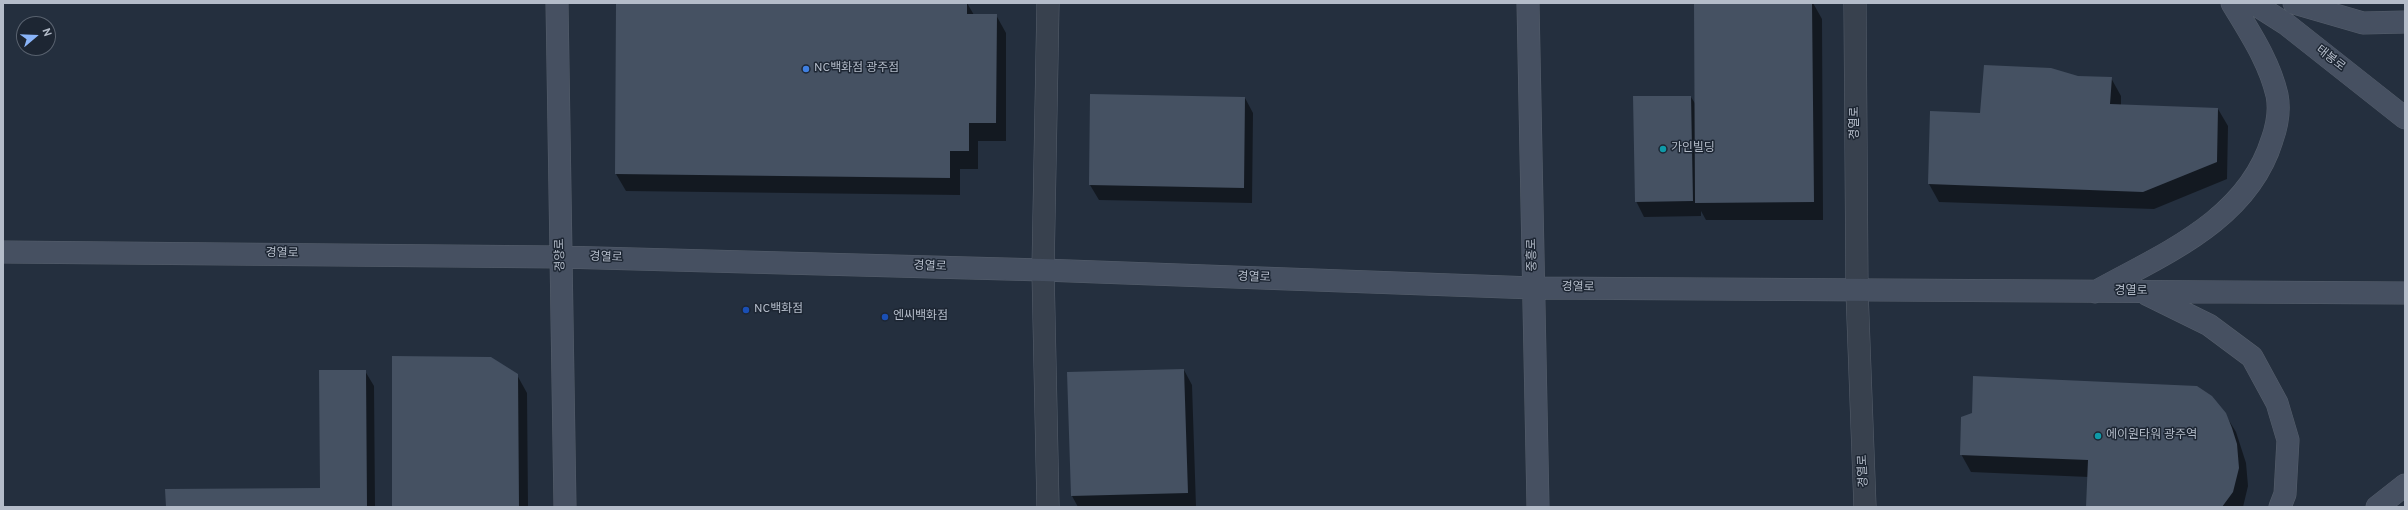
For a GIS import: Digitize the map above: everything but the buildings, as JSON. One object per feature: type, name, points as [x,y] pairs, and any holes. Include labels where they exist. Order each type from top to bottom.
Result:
[{"type":"street","name":"경양로","points":[[558,3],[560,257],[565,507]]},
{"type":"street","points":[[1048,3],[1042,270],[1048,507]]},
{"type":"street","name":"중흥로","points":[[1528,3],[1538,507]]},
{"type":"street","name":"경열로","points":[[1855,3],[1857,291],[1865,507]]},
{"type":"street","points":[[2094,292],[2182,244],[2210,226],[2235,204],[2252,184],[2268,154],[2277,124],[2277,97],[2267,62],[2232,3]]},
{"type":"street","name":"태봉로","points":[[2253,3],[2286,24],[2405,118]]},
{"type":"street","points":[[2294,3],[2362,23],[2405,22]]},
{"type":"street","name":"경열로","points":[[3,252],[560,257],[1042,270],[1533,288],[2405,293]]},
{"type":"street","points":[[2143,292],[2209,325],[2252,357],[2277,402],[2288,440],[2285,494],[2280,507]]},
{"type":"street","points":[[2377,507],[2405,485]]},
{"type":"place","name":"NC백화점 광주점","points":[[806,69]]},
{"type":"place","name":"가인빌딩","points":[[1663,149]]},
{"type":"place","name":"NC백화점","points":[[746,310]]},
{"type":"place","name":"엔씨백화점","points":[[885,317]]},
{"type":"place","name":"에이원타워 광주역","points":[[2098,436]]}]
